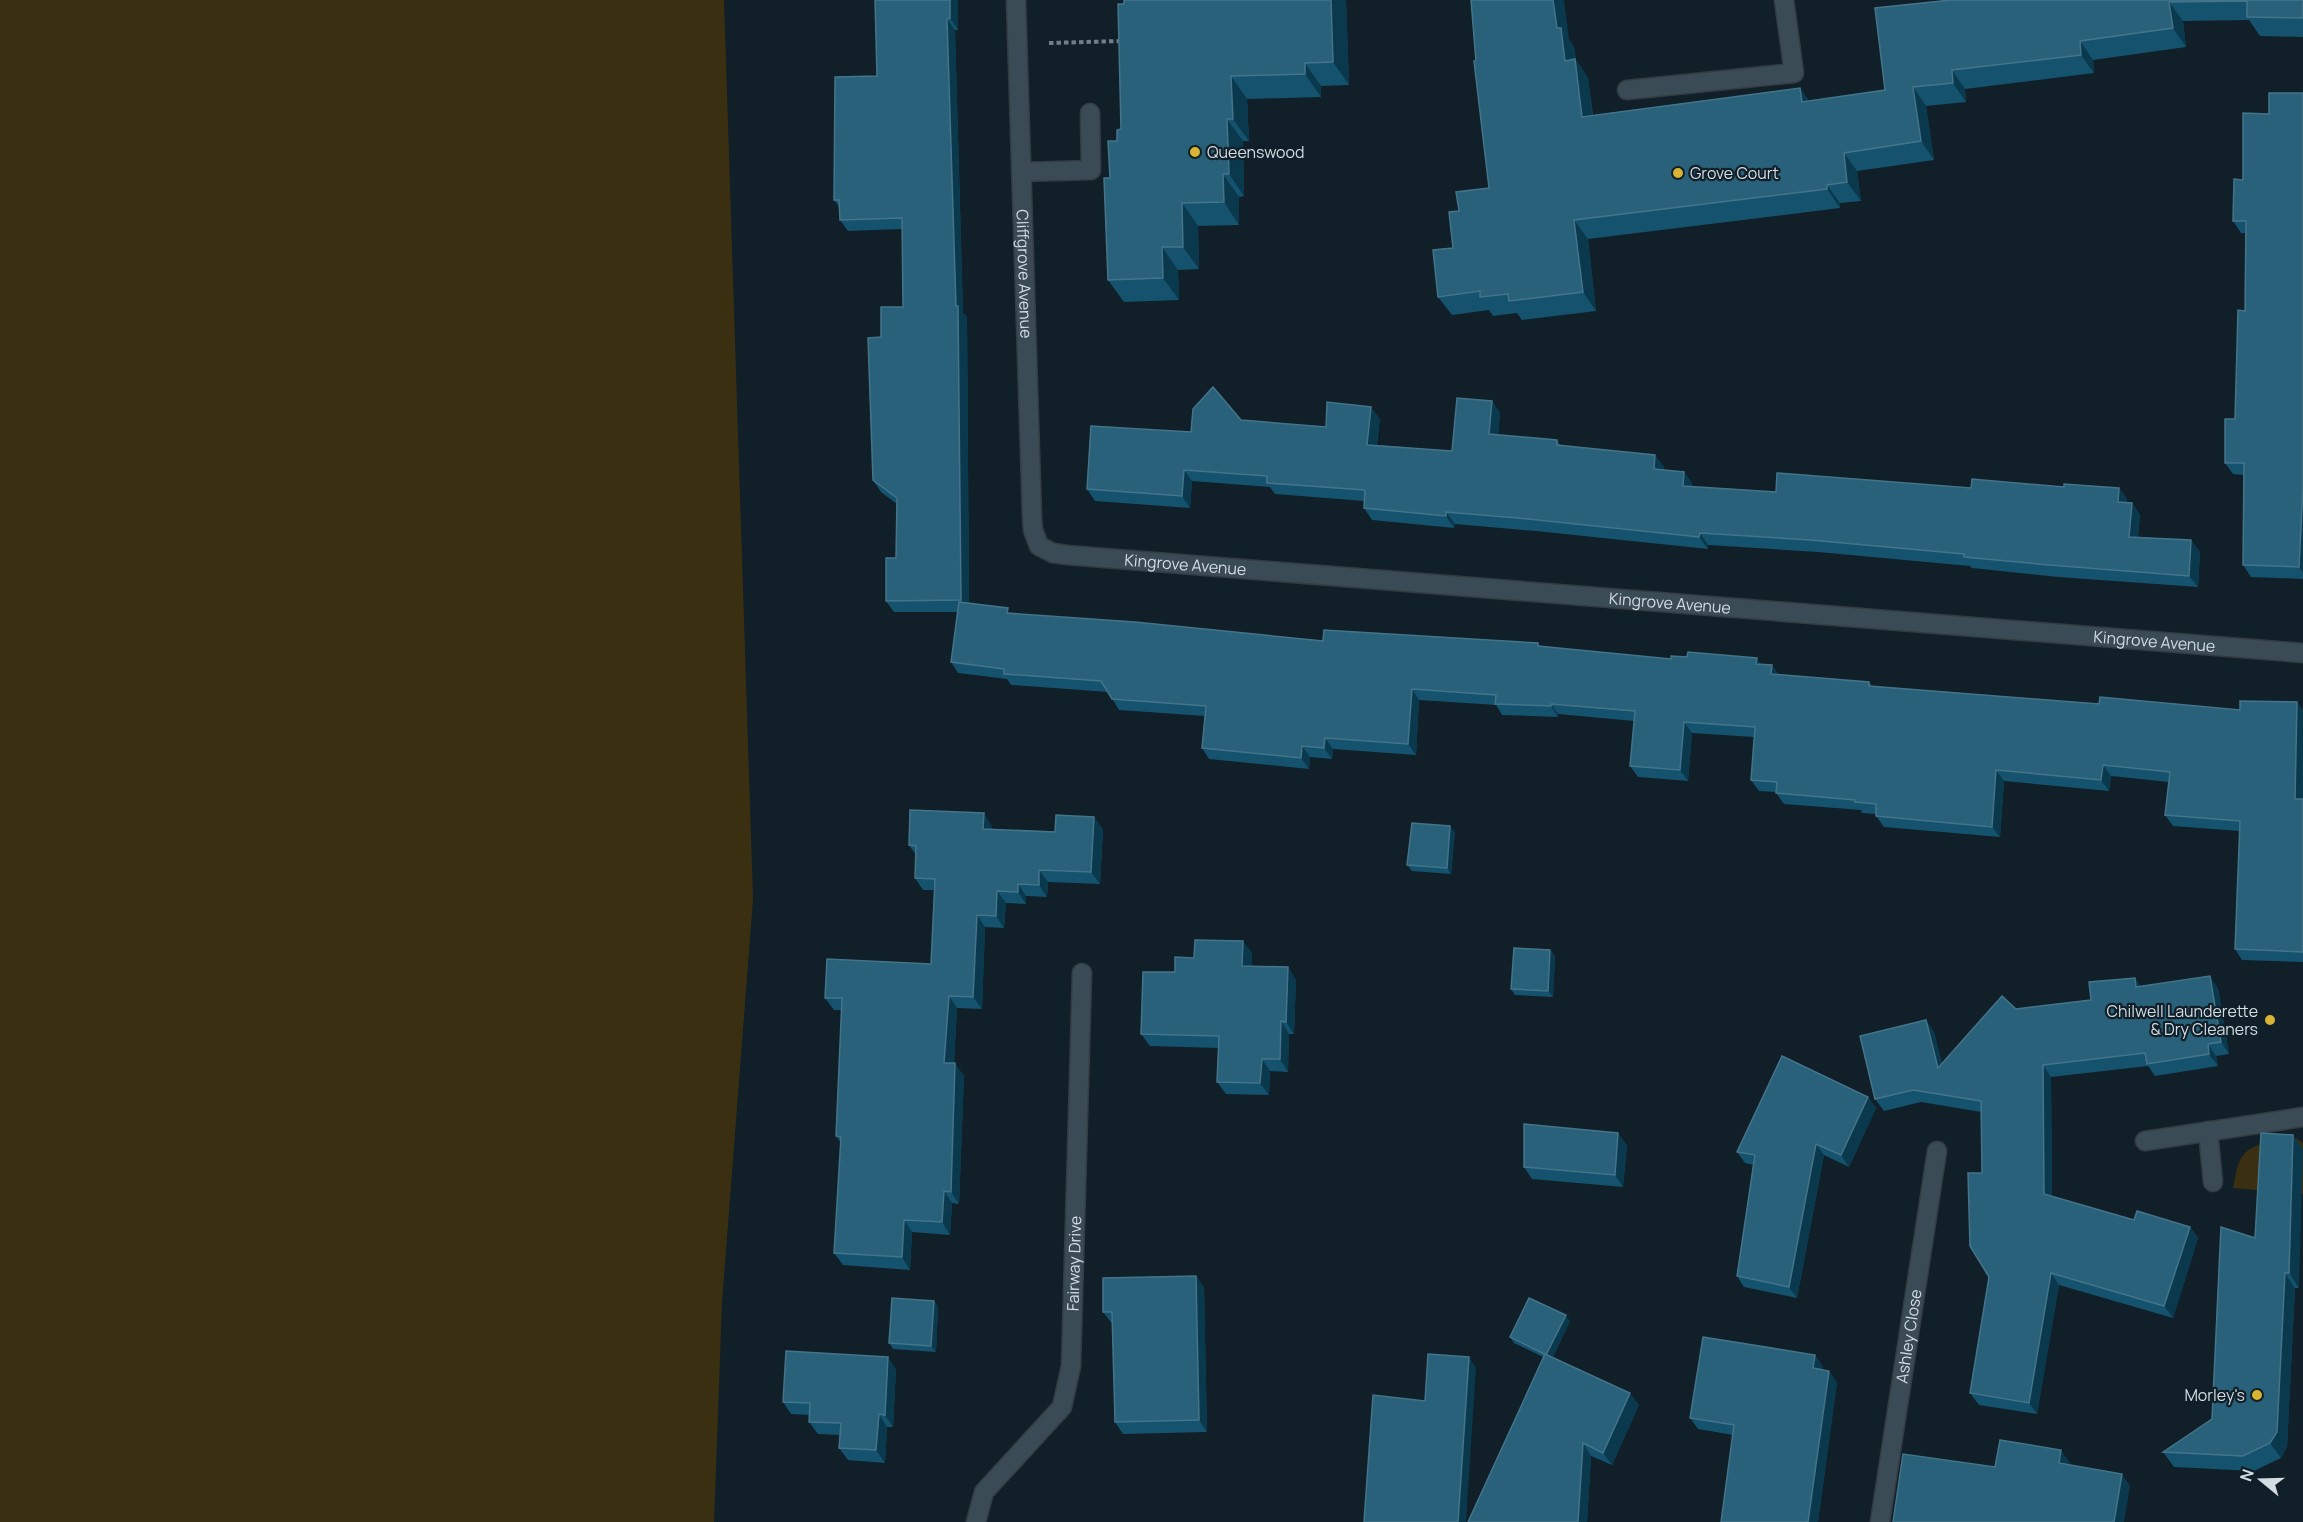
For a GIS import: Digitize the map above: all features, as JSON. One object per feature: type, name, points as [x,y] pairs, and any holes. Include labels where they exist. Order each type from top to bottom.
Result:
[{"type":"street","name":"Cliffgrove Avenue","points":[[1016,0],[1032,517],[1039,546]]},
{"type":"street","points":[[1627,90],[1794,73],[1784,0]]},
{"type":"street","points":[[1022,172],[1091,170],[1090,113]]},
{"type":"street","name":"Kingrove Avenue","points":[[1039,546],[1053,553],[1067,555],[2303,653]]},
{"type":"street","name":"Fairway Drive","points":[[976,1522],[984,1492],[1062,1407],[1071,1366],[1082,973]]},
{"type":"street","points":[[2145,1141],[2303,1118]]},
{"type":"street","points":[[2208,1131],[2213,1182]]},
{"type":"street","name":"Ashley Close","points":[[1880,1522],[1937,1151]]},
{"type":"path","points":[[1018,45],[1123,40]]},
{"type":"shaded area","points":[[0,0],[724,0],[753,899],[722,1303],[714,1522],[0,1522]]},
{"type":"shaded area","points":[[2296,1138],[2303,1143],[2303,1194],[2233,1188],[2240,1160],[2250,1149],[2265,1143]]},
{"type":"building","points":[[875,0],[950,0],[950,18],[947,19],[956,306],[958,306],[961,600],[886,601],[886,558],[896,558],[897,498],[873,480],[868,338],[881,337],[881,307],[903,307],[902,218],[840,220],[839,200],[834,200],[835,77],[877,76]]},
{"type":"building","name":"Queenswood","points":[[1124,0],[1331,0],[1333,62],[1305,63],[1305,74],[1231,76],[1233,119],[1227,119],[1229,174],[1223,174],[1224,202],[1182,203],[1183,247],[1162,247],[1163,278],[1108,280],[1104,178],[1110,178],[1108,141],[1117,141],[1117,130],[1121,129],[1118,4],[1124,4]]},
{"type":"building","points":[[1471,0],[1553,0],[1557,28],[1561,28],[1565,61],[1575,59],[1582,117],[1800,88],[1802,102],[1885,90],[1875,8],[1951,0],[2303,0],[2303,18],[2247,17],[2247,1],[2169,2],[2173,28],[2080,41],[2081,55],[1952,70],[1953,83],[1913,87],[1921,141],[1844,153],[1847,182],[1827,185],[1827,189],[1574,220],[1583,292],[1509,301],[1508,294],[1480,297],[1480,291],[1438,297],[1433,250],[1453,248],[1449,212],[1459,211],[1456,192],[1489,188],[1474,61],[1476,61]]},
{"type":"building","points":[[2269,93],[2303,93],[2303,488],[2299,567],[2243,565],[2244,463],[2225,463],[2225,419],[2235,419],[2238,310],[2245,311],[2246,221],[2233,221],[2234,179],[2243,180],[2243,113],[2269,114]]},
{"type":"building","points":[[1213,387],[1241,420],[1326,427],[1327,402],[1371,407],[1367,445],[1452,451],[1457,398],[1492,401],[1489,434],[1557,440],[1557,445],[1655,455],[1654,469],[1684,472],[1683,486],[1776,492],[1777,473],[1971,488],[1972,479],[2064,487],[2064,484],[2119,488],[2118,502],[2132,503],[2129,537],[2191,540],[2189,576],[1964,557],[1964,554],[1810,540],[1700,533],[1699,537],[1528,519],[1446,512],[1446,516],[1364,508],[1365,490],[1267,483],[1267,476],[1184,470],[1182,496],[1087,489],[1091,426],[1191,432],[1193,409]]},
{"type":"building","points":[[959,602],[1008,608],[1007,613],[1135,622],[1323,641],[1324,630],[1538,643],[1538,646],[1671,659],[1671,656],[1687,657],[1688,652],[1757,658],[1756,664],[1772,665],[1771,674],[1869,682],[1869,686],[2099,704],[2100,697],[2240,710],[2240,701],[2297,702],[2295,799],[2303,799],[2303,952],[2235,949],[2240,821],[2165,815],[2170,772],[2103,765],[2101,780],[1996,770],[1992,827],[1876,816],[1876,804],[1776,793],[1777,782],[1751,780],[1755,727],[1684,722],[1680,770],[1630,766],[1635,711],[1551,704],[1551,706],[1495,704],[1496,695],[1412,689],[1408,744],[1325,738],[1324,748],[1302,746],[1301,758],[1202,748],[1206,706],[1112,699],[1101,681],[1004,674],[1004,669],[951,662]]},
{"type":"building","points":[[910,810],[984,813],[983,829],[1055,832],[1056,815],[1094,817],[1091,872],[1039,870],[1039,885],[1018,884],[1018,892],[997,891],[996,916],[977,915],[973,997],[949,996],[944,1063],[955,1063],[951,1192],[944,1191],[942,1222],[904,1220],[902,1257],[834,1253],[841,1137],[836,1136],[842,998],[825,998],[827,959],[931,964],[935,879],[915,878],[916,846],[909,845]]},
{"type":"building","points":[[1412,823],[1450,826],[1447,868],[1407,865]]},
{"type":"building","points":[[1195,940],[1243,941],[1242,966],[1288,967],[1286,1022],[1281,1021],[1280,1059],[1262,1059],[1260,1083],[1217,1082],[1219,1036],[1141,1034],[1143,972],[1175,972],[1175,957],[1194,958]]},
{"type":"building","points":[[1514,948],[1550,950],[1548,991],[1511,989]]},
{"type":"building","points":[[2210,976],[2221,1042],[2208,1044],[2209,1054],[2147,1064],[2145,1053],[2043,1065],[2044,1194],[2134,1220],[2137,1211],[2190,1227],[2164,1306],[2051,1273],[2029,1403],[1970,1393],[1989,1277],[1970,1246],[1968,1173],[1982,1173],[1981,1101],[1913,1090],[1875,1099],[1860,1036],[1926,1020],[1938,1068],[2002,996],[2016,1009],[2091,1000],[2089,982],[2135,978],[2136,987]]},
{"type":"building","points":[[1782,1056],[1868,1097],[1841,1155],[1816,1144],[1789,1287],[1737,1276],[1755,1155],[1737,1152]]},
{"type":"building","points":[[1524,1124],[1618,1133],[1615,1175],[1524,1167]]},
{"type":"building","points":[[2261,1133],[2293,1135],[2289,1273],[2285,1273],[2277,1432],[2270,1443],[2243,1456],[2163,1452],[2212,1419],[2221,1227],[2255,1238]]},
{"type":"building","points":[[1196,1276],[1199,1420],[1115,1422],[1112,1312],[1103,1312],[1103,1278]]},
{"type":"building","points":[[892,1298],[934,1301],[931,1346],[889,1343]]},
{"type":"building","points":[[1529,1298],[1566,1315],[1546,1355],[1510,1337]]},
{"type":"building","points":[[1703,1337],[1815,1355],[1813,1368],[1829,1371],[1808,1522],[1721,1522],[1734,1425],[1690,1418]]},
{"type":"building","points":[[786,1351],[888,1357],[885,1415],[879,1414],[876,1450],[839,1448],[841,1423],[809,1422],[810,1403],[783,1402]]},
{"type":"building","points":[[1428,1354],[1469,1357],[1458,1522],[1364,1522],[1373,1395],[1425,1401]]},
{"type":"building","points":[[1545,1354],[1630,1393],[1603,1453],[1583,1443],[1578,1522],[1468,1522]]},
{"type":"building","points":[[2000,1440],[2061,1450],[2059,1463],[2122,1474],[2114,1522],[1893,1522],[1903,1454],[1995,1467]]},
{"type":"place","name":"Queenswood","points":[[1195,152]]},
{"type":"place","name":"Grove Court","points":[[1678,173]]},
{"type":"place","name":"Chilwell Launderette & Dry Cleaners","points":[[2270,1020]]},
{"type":"place","name":"Morley's","points":[[2257,1395]]}]
